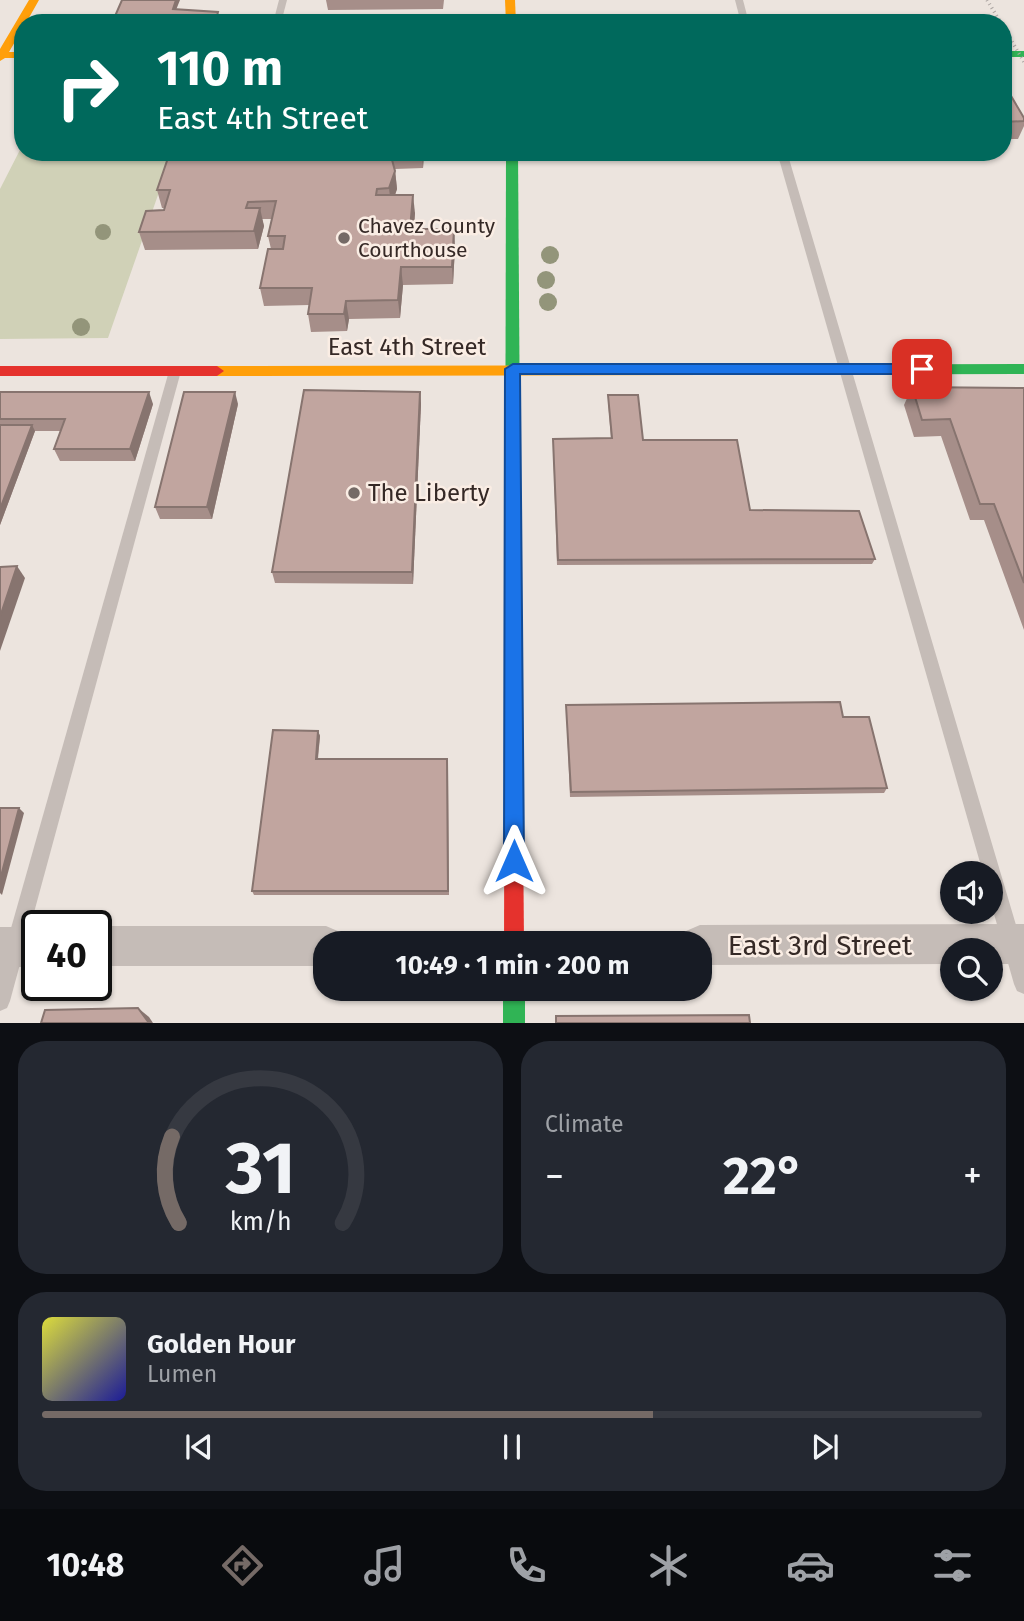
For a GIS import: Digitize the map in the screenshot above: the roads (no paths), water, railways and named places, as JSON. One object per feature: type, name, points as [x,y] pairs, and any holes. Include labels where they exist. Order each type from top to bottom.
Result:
[{"type":"street","points":[[1,56],[14,34]]},
{"type":"street","points":[[512,161],[514,931]]},
{"type":"street","name":"East 4th Street","points":[[0,371],[1024,369]]},
{"type":"street","name":"East 3rd Street","points":[[712,945],[1018,944]]},
{"type":"street","points":[[112,946],[313,946]]},
{"type":"street","points":[[514,1001],[514,1023]]},
{"type":"lane","points":[[785,161],[1018,944],[1024,984]]},
{"type":"lane","points":[[0,1001],[18,947],[175,371]]},
{"type":"railway","points":[[987,0],[996,14]]},
{"type":"railway","points":[[1012,41],[1024,62]]},
{"type":"place","name":"Chavez County Courthouse","points":[[344,238]]},
{"type":"place","name":"The Liberty","points":[[354,493]]}]
